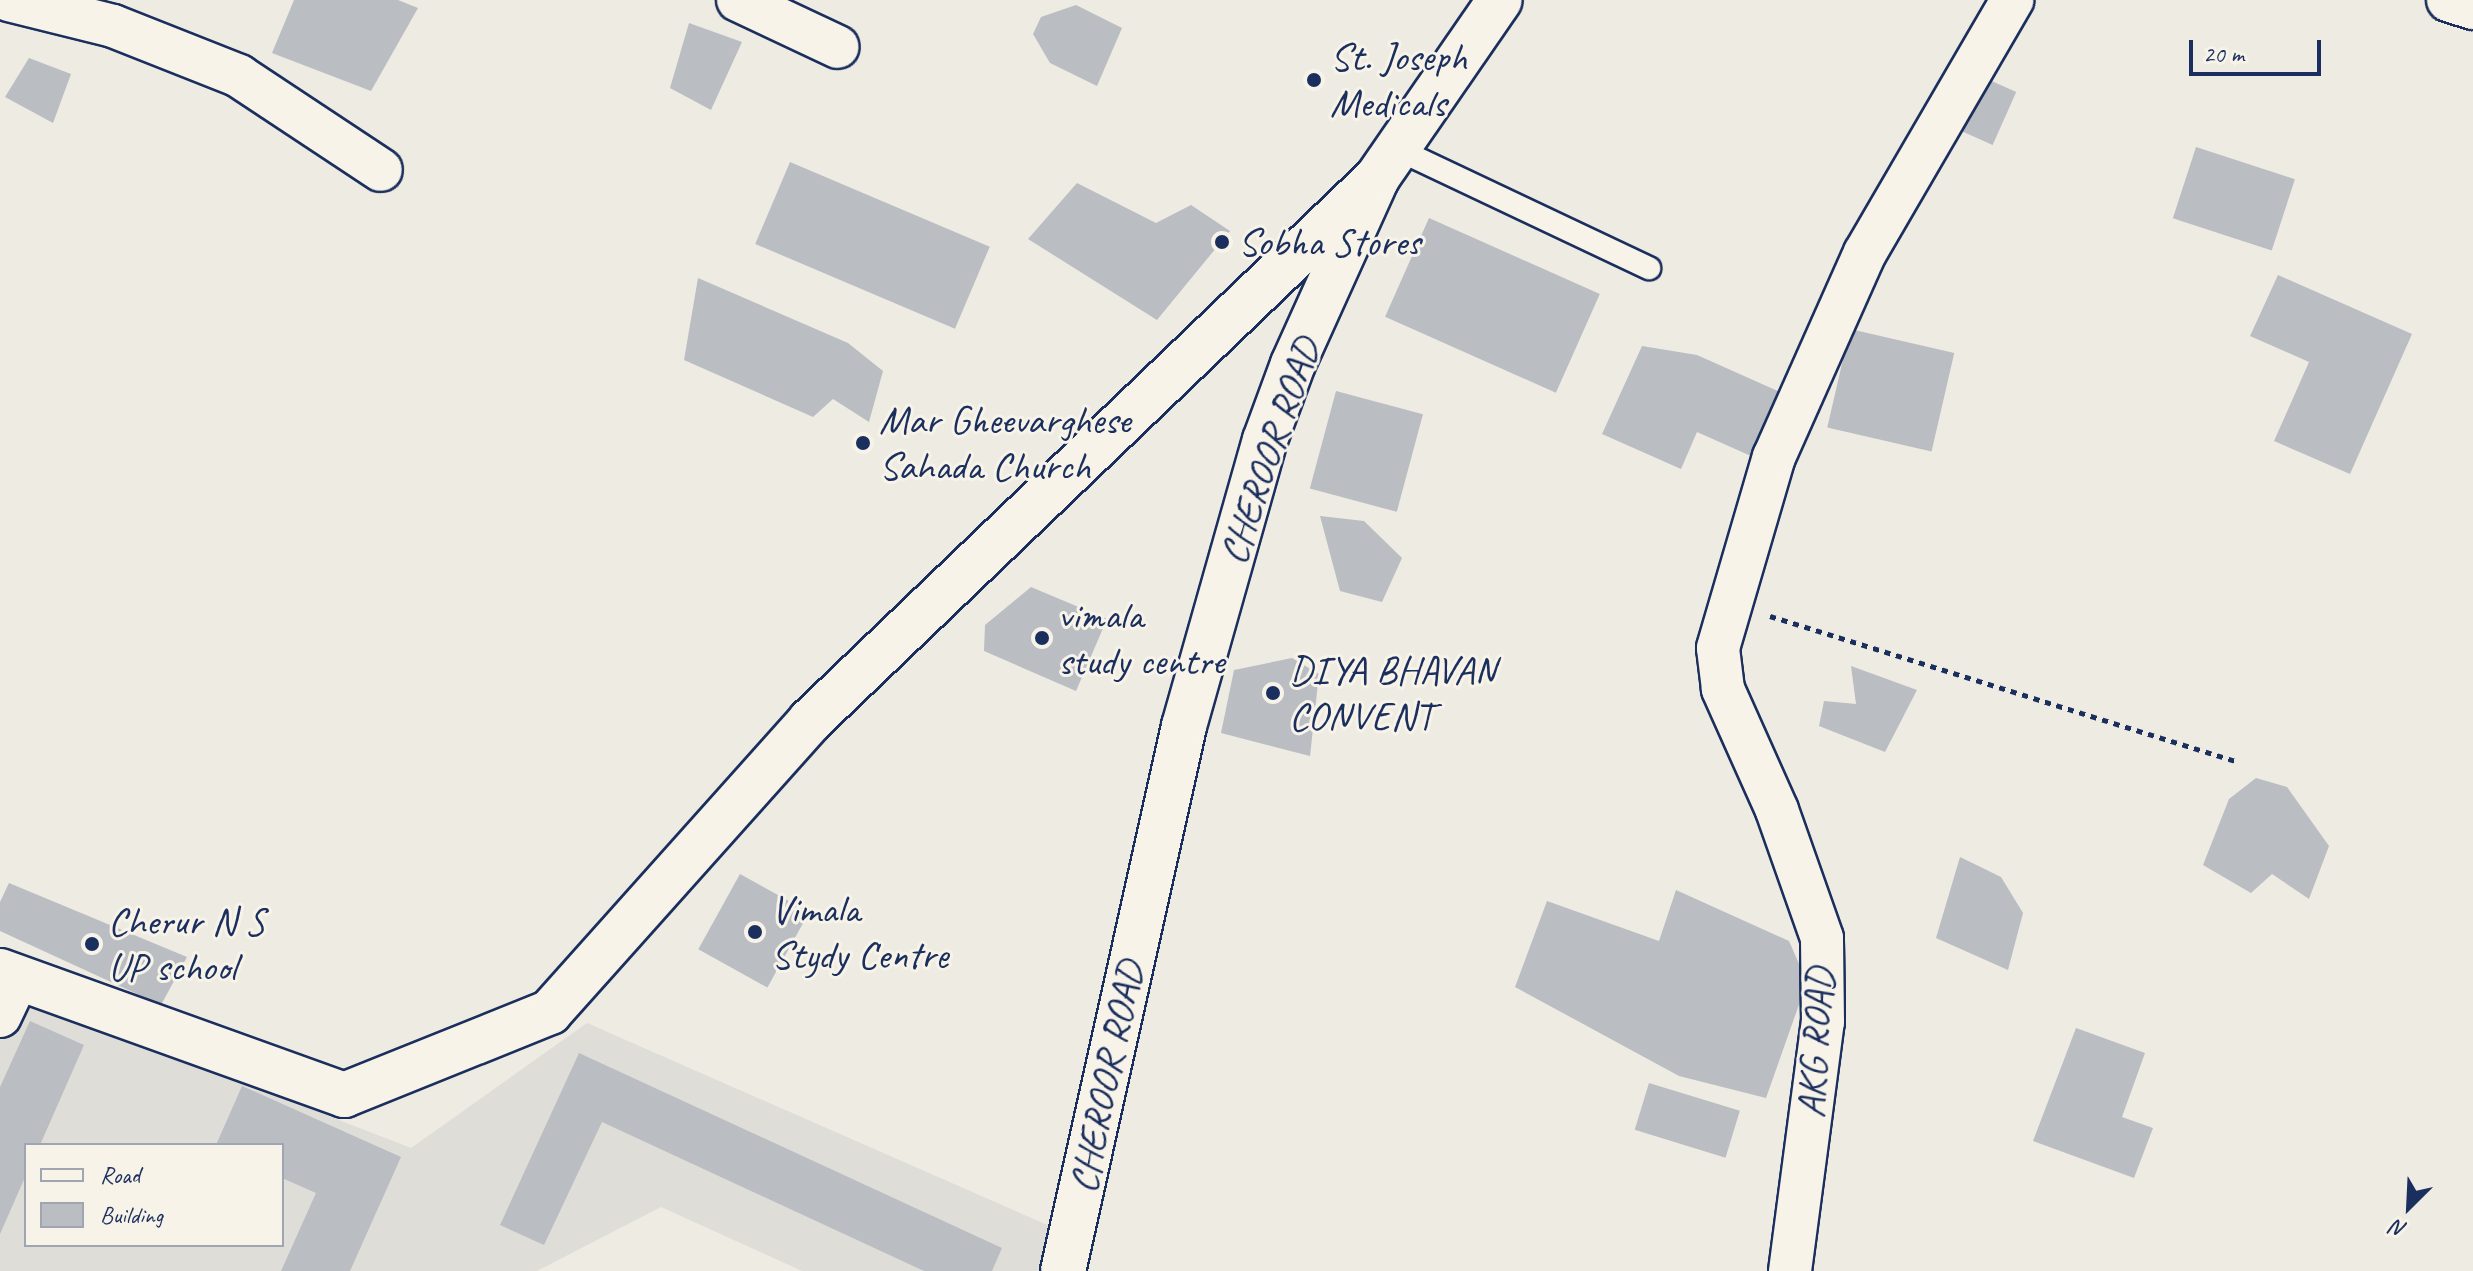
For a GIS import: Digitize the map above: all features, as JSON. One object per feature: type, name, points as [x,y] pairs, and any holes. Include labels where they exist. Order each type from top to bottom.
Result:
[{"type":"main road","name":"CHEROOR ROAD","points":[[1063,1271],[1184,726],[1265,440],[1293,364],[1387,163],[1500,0]]},
{"type":"main road","points":[[6,988],[344,1095],[550,1012],[810,721],[1387,163]]},
{"type":"street","points":[[9,0],[113,26],[239,76],[381,170]]},
{"type":"street","points":[[738,0],[838,47]]},
{"type":"street","name":"AKG ROAD","points":[[1790,1271],[1823,1022],[1822,938],[1777,810],[1723,689],[1718,648],[1774,457],[1865,253],[2012,0]]},
{"type":"street","points":[[2448,0],[2473,8]]},
{"type":"lane","points":[[1387,163],[1649,268]]},
{"type":"path","points":[[1731,604],[2236,761]]},
{"type":"shaded area","points":[[23,989],[187,1061],[411,1148],[587,1023],[1052,1227],[1037,1271],[802,1271],[661,1207],[537,1271],[0,1271],[0,1039]]},
{"type":"building","points":[[294,0],[398,0],[418,8],[371,91],[272,53]]},
{"type":"building","points":[[1076,5],[1122,28],[1097,86],[1050,63],[1033,34],[1041,17]]},
{"type":"building","points":[[689,23],[742,42],[711,110],[670,88]]},
{"type":"building","points":[[29,58],[71,74],[53,123],[5,97]]},
{"type":"building","points":[[1976,74],[2016,92],[1993,145],[1952,127]]},
{"type":"building","points":[[2196,147],[2295,179],[2272,250],[2173,218]]},
{"type":"building","points":[[790,162],[990,247],[955,329],[755,244]]},
{"type":"building","points":[[1077,183],[1156,223],[1191,205],[1230,231],[1157,320],[1028,239]]},
{"type":"building","points":[[1429,218],[1600,294],[1556,393],[1385,317]]},
{"type":"building","points":[[2278,275],[2412,334],[2350,474],[2274,441],[2309,362],[2250,336]]},
{"type":"building","points":[[698,278],[848,343],[883,371],[869,422],[833,399],[813,417],[684,360]]},
{"type":"building","points":[[1850,329],[1954,353],[1932,451],[1827,427]]},
{"type":"building","points":[[1642,346],[1697,355],[1780,392],[1751,456],[1697,432],[1681,469],[1602,434]]},
{"type":"building","points":[[1336,391],[1423,414],[1397,512],[1310,489]]},
{"type":"building","points":[[1320,516],[1364,521],[1402,558],[1382,602],[1340,591]]},
{"type":"building","name":"vimala study centre","points":[[1031,587],[1107,619],[1076,691],[984,651],[985,625]]},
{"type":"building","name":"DIYA BHAVAN CONVENT","points":[[1292,658],[1319,674],[1310,756],[1221,733],[1234,670]]},
{"type":"building","points":[[1851,666],[1917,690],[1885,752],[1819,726],[1824,701],[1856,704]]},
{"type":"building","points":[[2256,778],[2287,787],[2329,846],[2309,899],[2272,874],[2251,893],[2203,865],[2229,799]]},
{"type":"building","points":[[1960,857],[2001,877],[2023,913],[2008,970],[1936,938]]},
{"type":"building","name":"Vimala Stydy Centre","points":[[740,874],[809,912],[767,988],[698,949]]},
{"type":"building","name":"Cherur N S UP school","points":[[9,883],[187,957],[161,1005],[0,931],[0,902]]},
{"type":"building","points":[[1676,890],[1789,941],[1807,982],[1766,1098],[1679,1076],[1515,987],[1547,901],[1659,941]]},
{"type":"building","points":[[30,1021],[84,1045],[41,1143],[24,1143],[24,1180],[0,1234],[0,1087]]},
{"type":"building","points":[[2076,1028],[2145,1053],[2122,1117],[2153,1128],[2134,1178],[2033,1141]]},
{"type":"building","points":[[579,1053],[1002,1248],[992,1271],[924,1271],[602,1122],[544,1245],[500,1225]]},
{"type":"building","points":[[1649,1083],[1740,1111],[1726,1158],[1635,1130]]},
{"type":"building","points":[[242,1086],[401,1157],[350,1271],[281,1271],[316,1193],[284,1179],[284,1143],[217,1143]]},
{"type":"place","name":"St. Joseph Medicals","points":[[1314,80]]},
{"type":"place","name":"Sobha Stores","points":[[1222,242]]},
{"type":"place","name":"Mar Gheevarghese Sahada Church","points":[[863,443]]},
{"type":"place","name":"vimala study centre","points":[[1042,638]]},
{"type":"place","name":"DIYA BHAVAN CONVENT","points":[[1273,693]]},
{"type":"place","name":"Vimala Stydy Centre","points":[[755,932]]},
{"type":"place","name":"Cherur N S UP school","points":[[92,944]]}]
